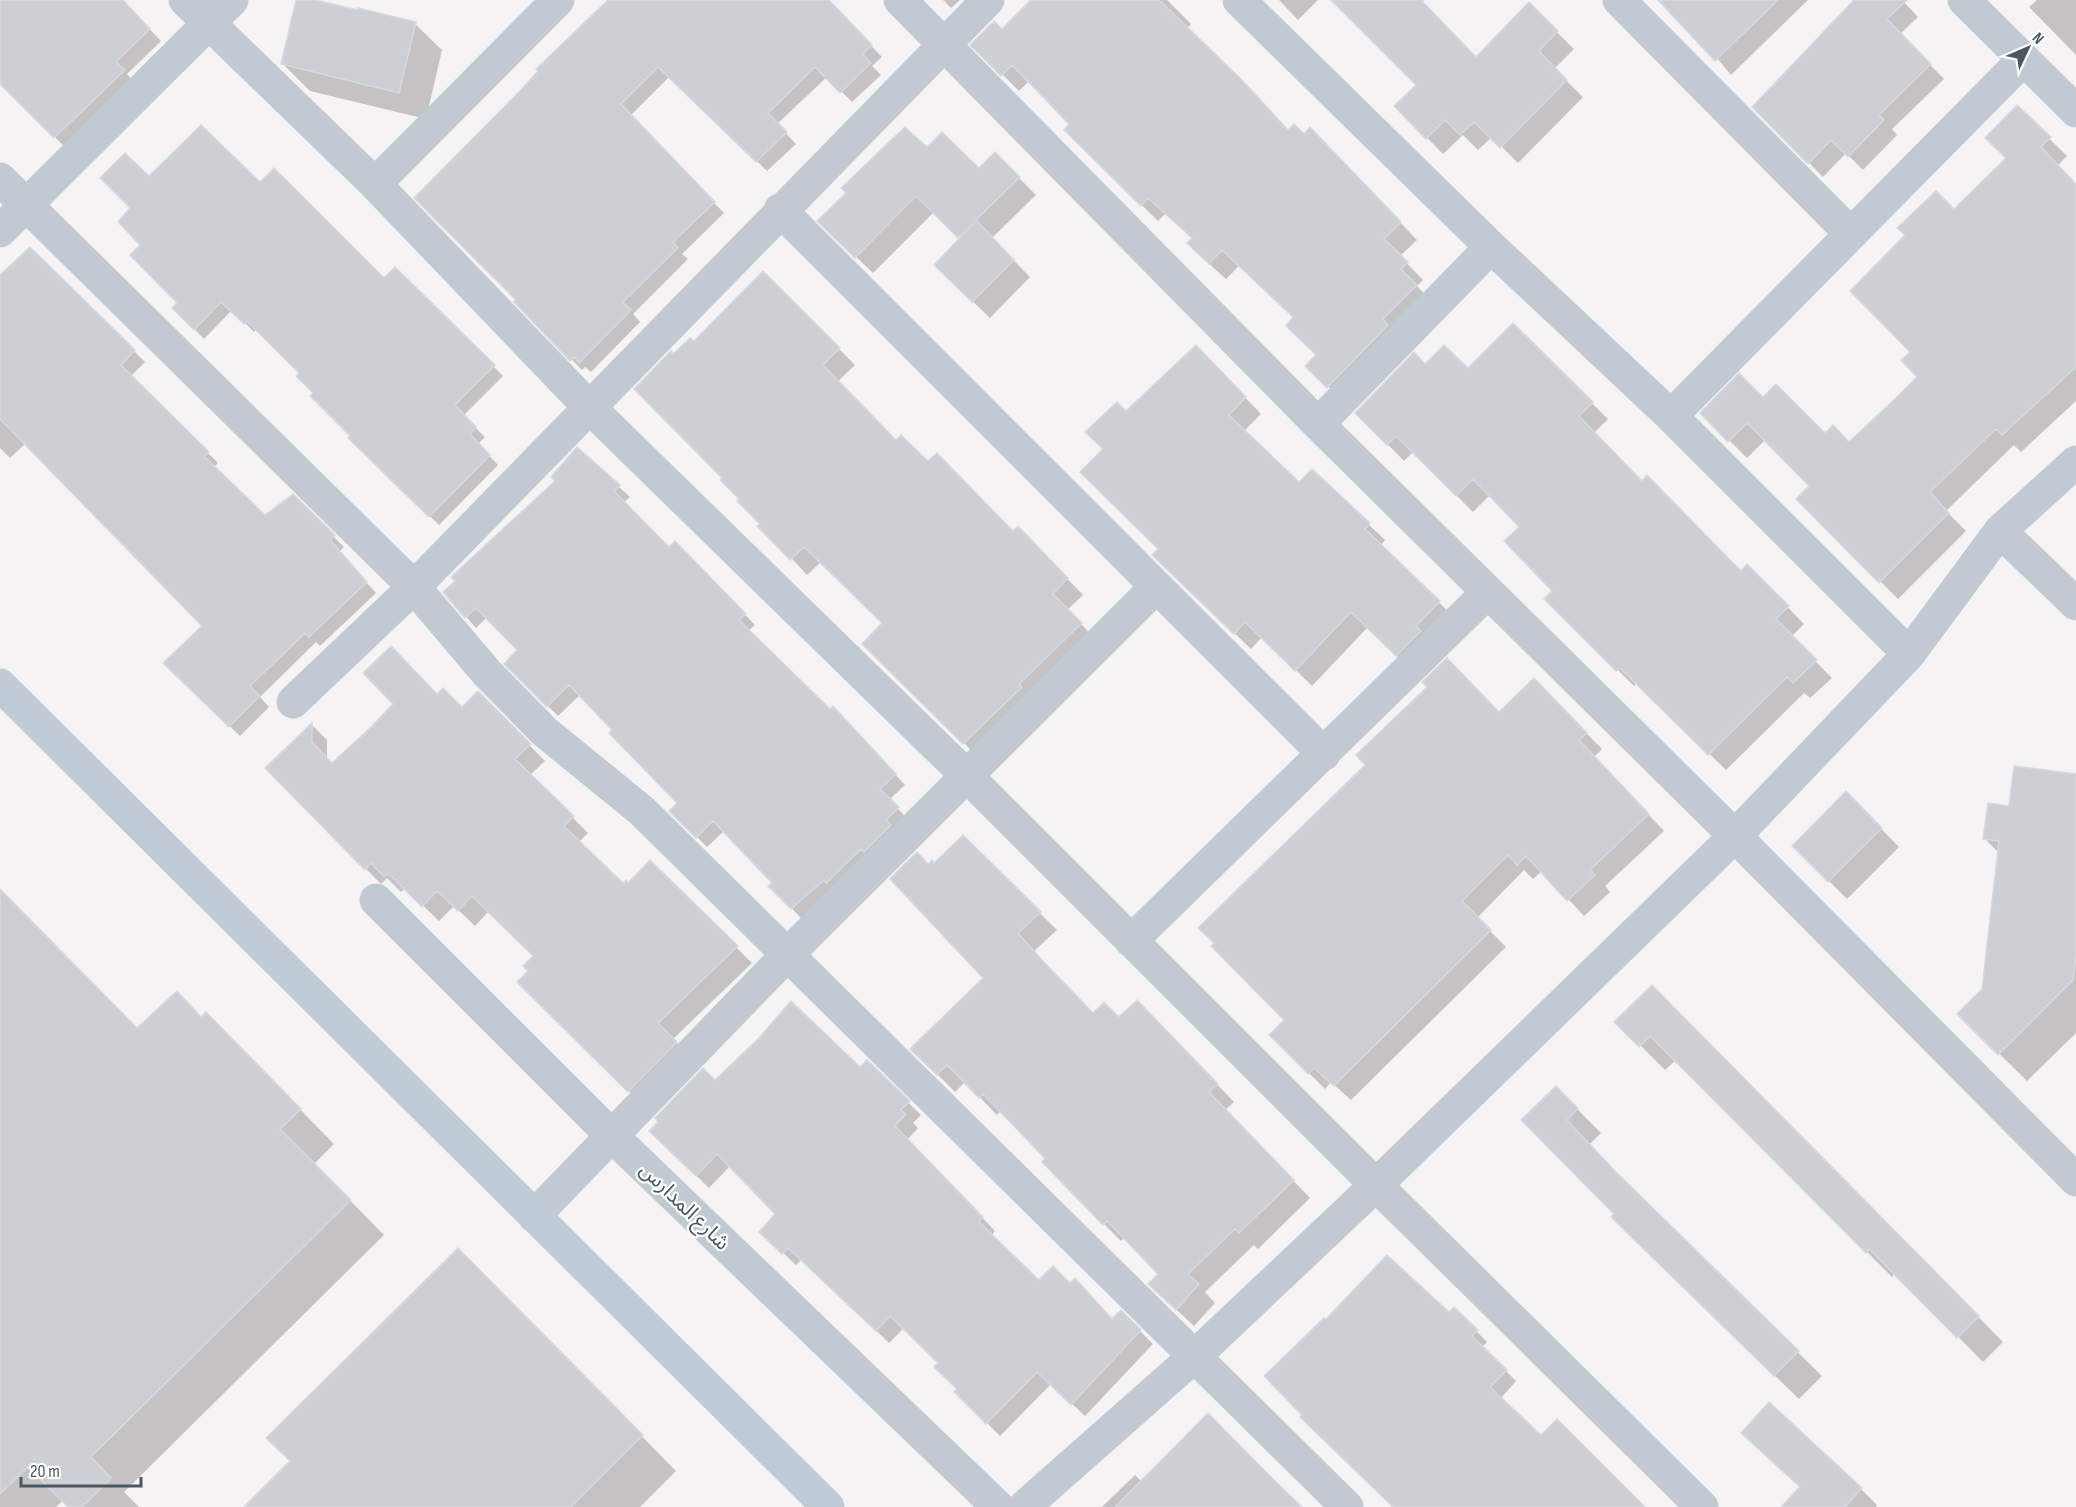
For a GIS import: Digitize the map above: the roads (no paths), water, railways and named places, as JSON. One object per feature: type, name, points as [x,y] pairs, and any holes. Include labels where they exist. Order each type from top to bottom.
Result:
[{"type":"street","points":[[185,0],[375,184],[588,406],[968,777],[1702,1507]]},
{"type":"street","points":[[0,231],[232,0]]},
{"type":"street","points":[[900,0],[1317,424],[1735,836],[2076,1180]]},
{"type":"street","points":[[293,702],[414,587],[588,406],[988,0]]},
{"type":"street","points":[[1239,0],[1491,247],[1671,416],[1909,654]]},
{"type":"street","points":[[1618,0],[1851,234]]},
{"type":"street","points":[[1964,0],[2076,111]]},
{"type":"street","points":[[375,184],[548,4]]},
{"type":"street","points":[[1671,416],[2023,60]]},
{"type":"street","points":[[0,179],[414,587],[487,673],[545,732],[624,794],[1196,1355],[1347,1507]]},
{"type":"street","points":[[780,210],[1155,588],[1324,754]]},
{"type":"street","points":[[1317,424],[1491,247]]},
{"type":"street","points":[[1024,1507],[1196,1355],[1376,1185],[1735,836],[1909,654],[2000,531],[2076,462]]},
{"type":"street","points":[[2000,531],[2076,604]]},
{"type":"street","points":[[534,1216],[788,954],[1155,588]]},
{"type":"street","points":[[1131,941],[1488,592]]},
{"type":"street","points":[[0,686],[828,1507]]},
{"type":"street","name":"شارع المدارس","points":[[376,900],[612,1136],[998,1507]]}]
